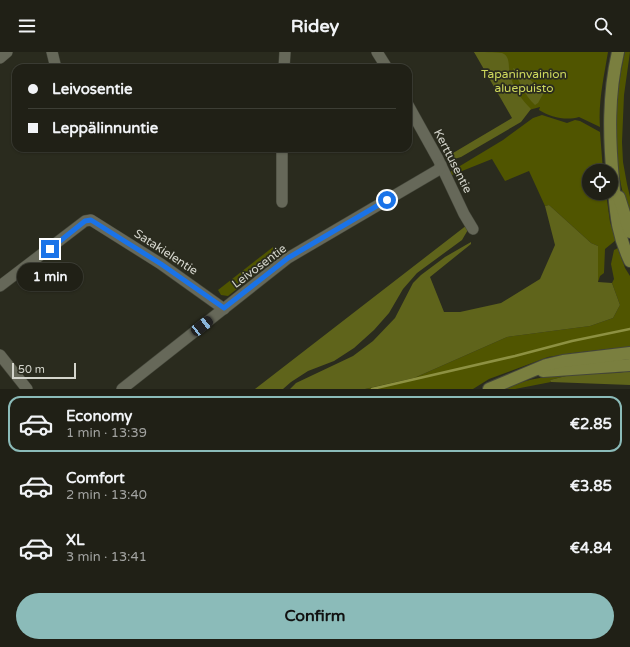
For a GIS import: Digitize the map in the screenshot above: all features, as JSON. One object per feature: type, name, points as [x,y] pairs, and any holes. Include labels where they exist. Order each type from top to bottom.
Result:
[{"type":"main road","points":[[612,164],[609,134],[610,96],[618,52]]},
{"type":"main road","points":[[618,196],[630,232]]},
{"type":"main road","points":[[615,200],[618,229],[630,261]]},
{"type":"main road","points":[[489,389],[546,365],[563,361],[630,352]]},
{"type":"main road","points":[[532,372],[630,365]]},
{"type":"street","points":[[0,58],[6,52]]},
{"type":"street","points":[[52,52],[55,64]]},
{"type":"street","points":[[284,64],[285,52]]},
{"type":"street","points":[[378,52],[385,64]]},
{"type":"street","name":"Kerttusentie","points":[[412,112],[447,175],[464,214],[473,228]]},
{"type":"street","points":[[282,152],[282,202]]},
{"type":"street","name":"Leivosentie","points":[[122,389],[134,385],[224,308],[288,258],[438,170],[441,165]]},
{"type":"street","name":"Satakielentie","points":[[0,286],[85,221],[91,220],[161,264],[224,308]]},
{"type":"street","points":[[0,355],[27,389]]},
{"type":"green space","name":"Tapaninvainion aluepuisto","points":[[474,52],[608,52],[603,80],[600,127],[579,117],[569,119],[548,115],[539,110],[540,107],[529,110]]},
{"type":"green space","points":[[474,52],[502,53],[507,57],[510,75],[514,85],[521,98],[531,109],[521,122],[461,157],[451,160],[448,156],[512,118]]},
{"type":"green space","points":[[625,52],[630,52],[624,95],[622,142],[623,162],[630,197],[630,216],[620,176],[616,134],[618,92]]},
{"type":"green space","points":[[513,68],[523,73],[536,85],[547,87],[538,103],[535,105],[525,92]]},
{"type":"green space","points":[[542,115],[567,123],[575,120],[580,121],[600,132],[602,164],[582,164],[582,200],[607,200],[610,222],[616,240],[605,249],[604,273],[600,276],[598,282],[598,246],[591,243],[549,205],[545,206],[529,171],[505,181],[492,159],[452,175],[450,172],[503,140],[533,118]]},
{"type":"green space","points":[[549,205],[591,243],[598,246],[598,282],[612,283],[620,305],[613,318],[590,326],[507,337],[414,378],[365,389],[290,389],[296,383],[353,356],[373,341],[395,318],[413,283],[445,257],[471,242],[471,244],[430,277],[444,312],[460,312],[501,303],[540,279],[555,245],[545,206]]},
{"type":"green space","points":[[467,225],[469,228],[462,240],[417,273],[403,289],[389,313],[374,330],[354,348],[334,361],[308,371],[283,389],[255,389]]},
{"type":"green space","points":[[273,247],[274,260],[228,296],[221,295],[218,290]]},
{"type":"green space","points":[[618,248],[625,268],[630,276],[630,348],[616,348],[548,357],[489,379],[473,389],[365,389],[414,378],[507,337],[590,326],[613,318],[620,305],[612,283],[614,279],[611,264],[614,250]]},
{"type":"green space","points":[[630,371],[630,385],[551,382],[550,380],[570,374],[617,373]]},
{"type":"green space","points":[[570,374],[550,380],[551,382],[515,389],[501,389],[535,379]]},
{"type":"waterway","points":[[372,389],[515,356],[572,341],[630,329]]},
{"type":"route","points":[[50,249],[85,221],[91,220],[190,283],[224,308],[288,258],[387,200]]}]
